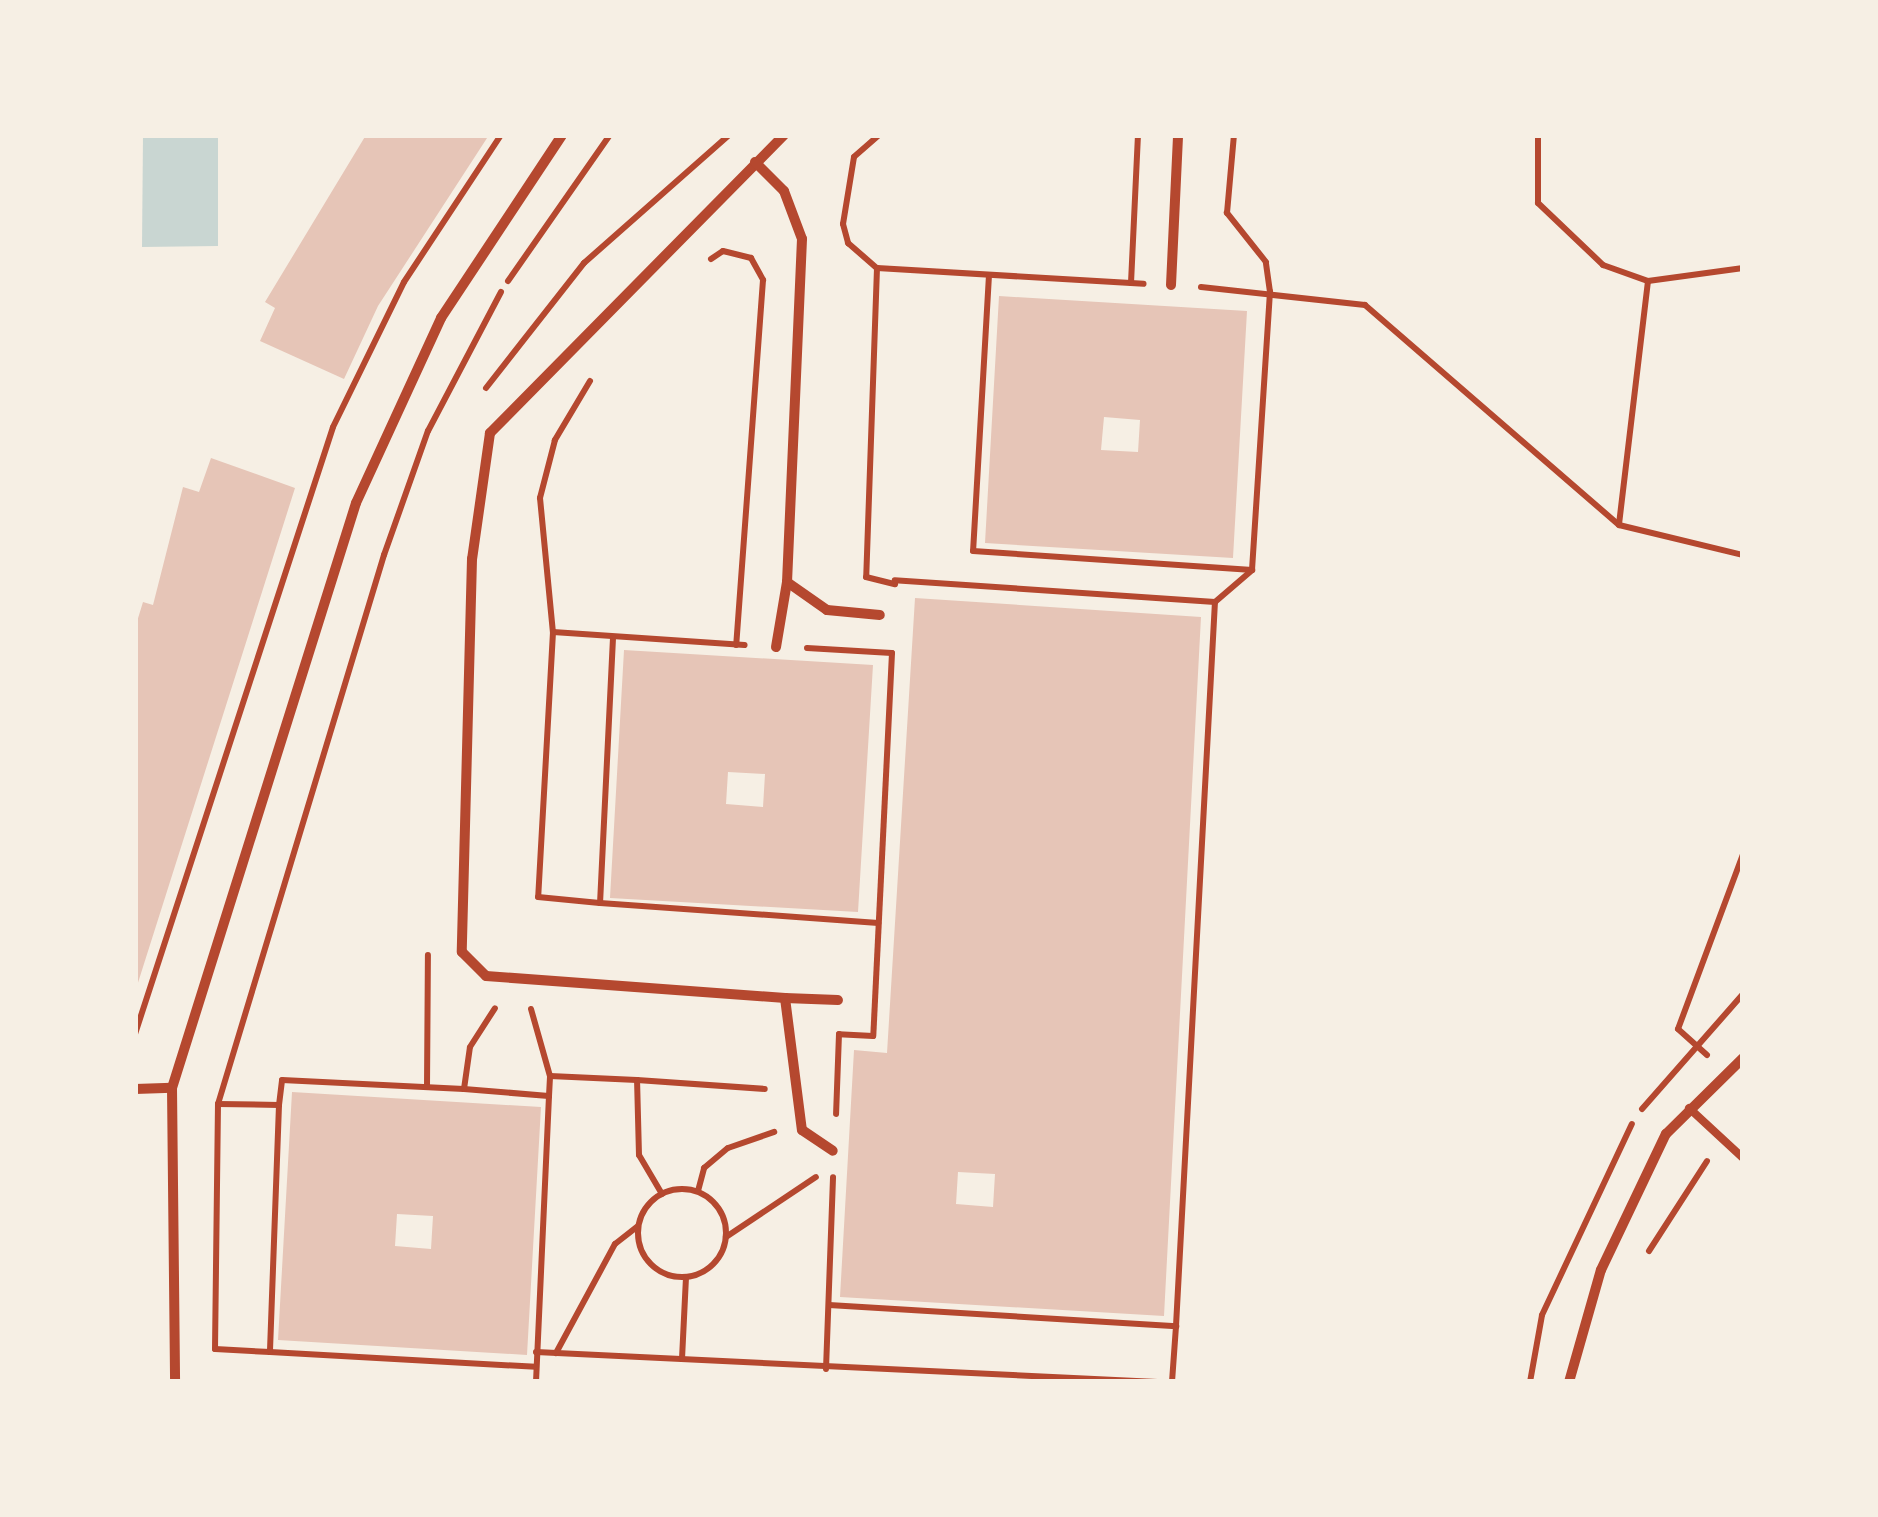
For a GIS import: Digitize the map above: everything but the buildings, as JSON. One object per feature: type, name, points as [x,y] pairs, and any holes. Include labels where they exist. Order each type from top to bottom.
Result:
[{"type":"street","points":[[175,1382],[172,1088],[356,503],[441,318],[562,135]]},
{"type":"street","points":[[784,135],[490,433],[472,558],[462,952],[486,976],[838,1000]]},
{"type":"street","points":[[1171,285],[1178,135]]},
{"type":"street","points":[[755,162],[784,191],[802,239],[787,582],[776,647]]},
{"type":"street","points":[[787,582],[827,610],[880,615]]},
{"type":"street","points":[[785,998],[802,1130],[833,1151]]},
{"type":"street","points":[[1569,1382],[1601,1270],[1666,1134],[1743,1058]]},
{"type":"street","points":[[135,1089],[172,1088]]},
{"type":"lane","points":[[1690,1108],[1743,1158]]},
{"type":"path","points":[[135,1034],[333,426],[404,282],[501,135]]},
{"type":"path","points":[[536,1367],[215,1349],[218,1104],[346,665],[428,431],[500,293],[610,135]]},
{"type":"path","points":[[879,135],[854,157],[843,224],[848,243],[878,268],[1270,292],[1365,305],[1619,525],[1743,554]]},
{"type":"path","points":[[1131,283],[1138,135]]},
{"type":"path","points":[[878,268],[866,577],[1214,602],[1252,570],[1270,292],[1266,262],[1227,213],[1234,135]]},
{"type":"path","points":[[1538,135],[1538,203],[1603,265],[1648,281],[1743,268]]},
{"type":"path","points":[[693,269],[723,251],[751,258],[763,280],[736,645]]},
{"type":"path","points":[[989,274],[973,552],[1252,570]]},
{"type":"path","points":[[1619,525],[1648,281]]},
{"type":"path","points":[[598,372],[554,440],[540,498],[553,632],[538,897],[878,923]]},
{"type":"path","points":[[895,598],[896,580]]},
{"type":"path","points":[[1172,1382],[1214,602]]},
{"type":"path","points":[[553,632],[892,653]]},
{"type":"path","points":[[835,1128],[839,1034],[873,1036],[893,634]]},
{"type":"path","points":[[600,903],[613,638]]},
{"type":"path","points":[[1727,1074],[1678,1028],[1743,854]]},
{"type":"path","points":[[464,1089],[482,1022],[514,1003],[534,1010],[543,1027],[550,1076],[536,1382]]},
{"type":"path","points":[[550,1076],[780,1090]]},
{"type":"path","points":[[270,1352],[282,1080],[550,1096]]},
{"type":"path","points":[[637,1080],[639,1155],[662,1194]]},
{"type":"path","points":[[218,1104],[279,1106]]},
{"type":"path","points":[[780,1117],[780,1130],[790,1140]]},
{"type":"path","points":[[698,1192],[704,1168],[728,1148],[780,1130]]},
{"type":"path","points":[[1644,1261],[1725,1141]]},
{"type":"path","points":[[638,1226],[650,1263],[686,1277],[709,1268],[726,1237],[834,1166],[826,1369]]},
{"type":"path","points":[[556,1353],[615,1244],[638,1226],[662,1194],[698,1192],[719,1210],[726,1237]]},
{"type":"path","points":[[682,1359],[686,1277]]},
{"type":"path","points":[[829,1305],[1176,1326]]},
{"type":"path","points":[[536,1352],[1157,1382]]},
{"type":"shaded area","points":[[143,135],[218,135],[218,246],[142,247]]}]
